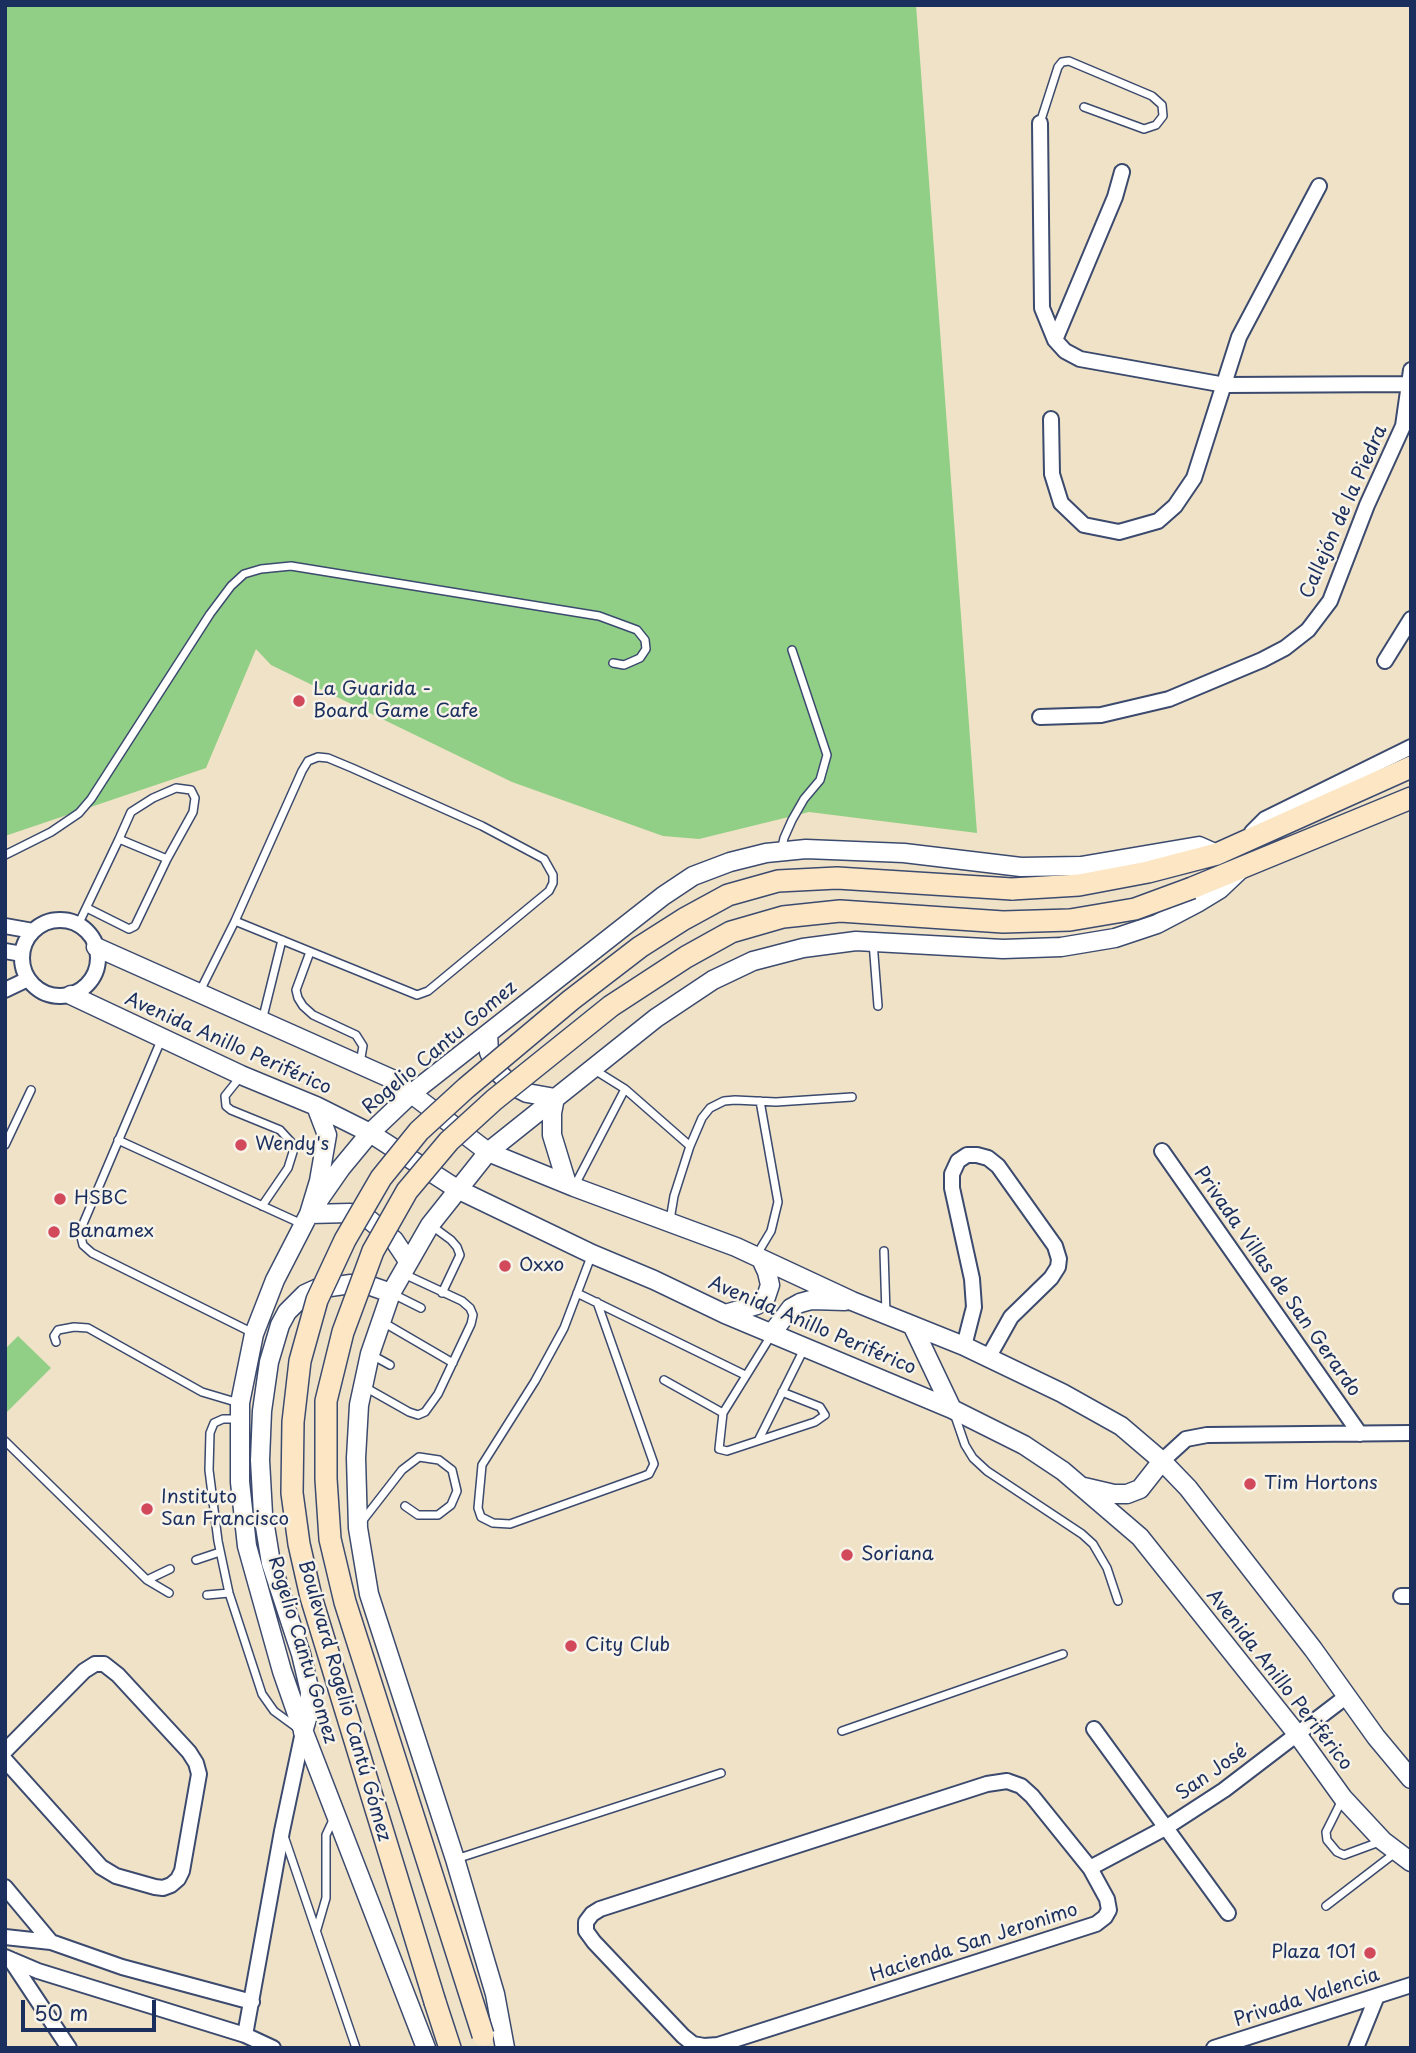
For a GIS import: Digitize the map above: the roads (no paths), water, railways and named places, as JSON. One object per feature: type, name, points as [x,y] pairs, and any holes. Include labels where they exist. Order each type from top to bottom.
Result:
[{"type":"main road","name":"Boulevard Rogelio Cantú Gómez","points":[[450,2048],[311,1597],[299,1544],[292,1493],[293,1422],[300,1361],[317,1300],[345,1240],[381,1178],[419,1131],[571,1000],[640,947],[729,895],[778,881],[837,878],[1012,889],[1079,885],[1148,872],[1217,854],[1411,767]]},
{"type":"main road","name":"Boulevard Rogelio Cantú Gómez","points":[[484,2041],[345,1602],[330,1539],[326,1479],[326,1401],[343,1332],[373,1251],[407,1191],[449,1141],[494,1100],[611,1006],[686,957],[732,932],[783,916],[840,911],[1003,922],[1070,920],[1135,909],[1411,798]]},
{"type":"street","points":[[1041,123],[1042,308],[1055,340],[1065,351],[1080,359],[1225,386],[1410,380]]},
{"type":"street","points":[[1055,340],[1115,197],[1122,172]]},
{"type":"street","points":[[1051,419],[1052,474],[1061,503],[1084,525],[1119,532],[1158,521],[1175,506],[1194,478],[1239,337],[1319,187]]},
{"type":"street","name":"Callejón de la Piedra","points":[[1040,717],[1101,715],[1169,699],[1262,660],[1285,648],[1308,630],[1331,601],[1367,505],[1403,426],[1410,380]]},
{"type":"street","points":[[1385,661],[1411,620]]},
{"type":"street","points":[[1250,839],[1252,832],[1265,819],[1411,747]]},
{"type":"street","name":"Rogelio Cantu Gomez","points":[[426,2048],[303,1732],[282,1671],[247,1546],[240,1482],[239,1411],[254,1334],[275,1280],[307,1220],[341,1168],[370,1133],[412,1093],[663,896],[693,876],[730,862],[781,851],[806,849],[904,853],[1021,867],[1082,866],[1199,846],[1217,854]]},
{"type":"street","points":[[505,2048],[495,1994],[455,1859],[369,1594],[358,1528],[356,1458],[362,1386],[380,1320],[391,1293],[430,1225],[488,1152],[656,1018],[713,980],[753,961],[803,948],[856,941],[1003,949],[1061,947],[1115,938],[1157,924],[1197,903],[1234,878],[1241,867]]},
{"type":"street","points":[[60,920],[78,925],[92,938],[96,947],[98,957],[94,976],[71,995],[51,995],[34,986],[24,971],[22,954],[33,931],[60,920]]},
{"type":"street","points":[[5,926],[33,931]]},
{"type":"street","name":"Avenida Anillo Periférico","points":[[96,947],[392,1079],[488,1152],[570,1186],[670,1221],[886,1316],[964,1346],[1062,1393],[1121,1426],[1162,1461],[1188,1488],[1314,1649],[1376,1737],[1411,1779]]},
{"type":"street","points":[[5,951],[22,954]]},
{"type":"street","points":[[5,990],[28,979]]},
{"type":"street","name":"Avenida Anillo Periférico","points":[[71,995],[242,1075],[316,1106],[370,1133],[457,1189],[593,1254],[725,1314],[952,1409],[1024,1445],[1081,1486],[1140,1537],[1297,1734],[1343,1798],[1396,1852]]},
{"type":"street","points":[[488,1034],[489,1052],[497,1070],[511,1085],[527,1093],[555,1098]]},
{"type":"street","points":[[555,1098],[552,1135],[570,1186]]},
{"type":"street","points":[[316,1106],[327,1135],[319,1181],[307,1220],[350,1213],[366,1217],[394,1240],[404,1267]]},
{"type":"street","name":"Privada Villas de San Gerardo","points":[[1162,1151],[1360,1434]]},
{"type":"street","points":[[964,1346],[974,1307],[972,1279],[952,1188],[952,1174],[958,1161],[967,1156],[978,1155],[988,1158],[998,1166],[1055,1247],[1059,1259],[1058,1267],[1051,1278],[1011,1317],[988,1358]]},
{"type":"street","points":[[725,1314],[750,1308],[766,1297],[770,1285],[767,1272],[758,1258]]},
{"type":"street","points":[[245,2035],[282,1831],[309,1712],[310,1692],[301,1654],[271,1563],[263,1514],[261,1423],[270,1362],[280,1325],[287,1312],[305,1294],[316,1289],[351,1284],[368,1285],[391,1293]]},
{"type":"street","points":[[772,1334],[791,1308],[800,1303],[811,1300],[852,1301]]},
{"type":"street","points":[[913,1327],[952,1409]]},
{"type":"street","points":[[1081,1486],[1114,1494],[1127,1494],[1140,1489],[1162,1461],[1186,1439],[1207,1435],[1411,1433]]},
{"type":"street","points":[[5,1751],[84,1671],[95,1664],[104,1664],[118,1675],[196,1763],[198,1774],[178,1879],[172,1885],[155,1887],[116,1876],[101,1867],[5,1760]]},
{"type":"street","name":"San José","points":[[1090,1868],[1167,1827],[1232,1785],[1347,1696]]},
{"type":"street","points":[[1094,1729],[1228,1913]]},
{"type":"street","name":"Hacienda San Jeronimo","points":[[1007,1781],[1021,1786],[1032,1796],[1090,1868],[1107,1899],[1109,1910],[1105,1917],[1096,1923],[718,2045],[693,2044],[586,1931],[586,1922],[600,1909],[987,1784],[1007,1781]]},
{"type":"street","points":[[5,1887],[51,1942]]},
{"type":"street","points":[[5,1937],[51,1942],[122,1967],[252,2002]]},
{"type":"street","points":[[7,1955],[38,1971],[245,2035],[273,2048]]},
{"type":"street","points":[[7,1955],[69,2048]]},
{"type":"street","name":"Privada Valencia","points":[[1214,2048],[1411,1984]]},
{"type":"street","points":[[1356,2048],[1377,1996]]},
{"type":"lane","points":[[1041,123],[1058,67],[1062,62],[1069,61],[1152,96],[1162,105],[1163,116],[1156,125],[1144,129],[1084,107]]},
{"type":"lane","points":[[5,855],[51,832],[79,813],[91,799],[210,614],[231,586],[244,574],[290,566],[599,616],[637,630],[645,640],[646,649],[640,658],[624,665],[613,663]]},
{"type":"lane","points":[[781,851],[792,820],[804,799],[820,780],[827,755],[792,650]]},
{"type":"lane","points":[[199,994],[302,771],[309,761],[318,757],[328,758],[352,768],[482,826],[544,859],[554,883],[549,891],[428,991],[417,995],[235,921]]},
{"type":"lane","points":[[78,925],[131,811],[176,788],[191,790],[195,798],[192,812],[135,926],[129,929],[87,908]]},
{"type":"lane","points":[[120,839],[167,859]]},
{"type":"lane","points":[[262,1022],[282,940]]},
{"type":"lane","points":[[873,942],[878,1006]]},
{"type":"lane","points":[[310,952],[296,990],[298,998],[313,1015],[356,1035],[363,1045],[360,1065]]},
{"type":"lane","points":[[162,1038],[83,1224],[83,1245],[92,1253],[254,1334]]},
{"type":"lane","points":[[593,1069],[625,1089],[690,1146]]},
{"type":"lane","points":[[242,1075],[225,1096],[226,1106],[280,1130],[292,1143],[293,1152],[288,1168],[262,1206]]},
{"type":"lane","points":[[570,1186],[625,1089]]},
{"type":"lane","points":[[5,1145],[31,1090]]},
{"type":"lane","points":[[670,1221],[674,1196],[690,1146],[702,1118],[710,1108],[724,1101],[852,1097]]},
{"type":"lane","points":[[758,1258],[771,1231],[778,1202],[760,1101]]},
{"type":"lane","points":[[118,1139],[262,1206],[307,1220]]},
{"type":"lane","points":[[430,1225],[451,1240],[460,1255],[442,1293]]},
{"type":"lane","points":[[884,1251],[886,1316]]},
{"type":"lane","points":[[593,1254],[564,1328],[535,1381],[482,1465],[478,1508],[481,1517],[493,1523],[510,1524],[649,1474],[654,1464],[597,1302]]},
{"type":"lane","points":[[362,1386],[418,1415],[425,1412],[434,1392],[453,1363],[473,1315],[470,1308],[404,1267]]},
{"type":"lane","points":[[391,1293],[421,1308]]},
{"type":"lane","points":[[577,1293],[745,1375]]},
{"type":"lane","points":[[380,1320],[453,1363]]},
{"type":"lane","points":[[56,1342],[54,1336],[58,1330],[74,1326],[88,1328],[239,1411]]},
{"type":"lane","points":[[772,1334],[723,1413],[719,1449],[727,1451],[815,1422],[825,1415],[820,1407],[782,1392]]},
{"type":"lane","points":[[759,1439],[805,1348]]},
{"type":"lane","points":[[370,1354],[390,1365]]},
{"type":"lane","points":[[664,1380],[723,1413]]},
{"type":"lane","points":[[952,1409],[965,1445],[987,1471],[1093,1544],[1107,1568],[1118,1601]]},
{"type":"lane","points":[[239,1411],[214,1423],[210,1433],[209,1470],[220,1552],[229,1593],[262,1694],[284,1720],[303,1732]]},
{"type":"lane","points":[[5,1441],[147,1580],[169,1593]]},
{"type":"lane","points":[[358,1528],[402,1471],[419,1457],[439,1460],[452,1470],[457,1491],[451,1505],[438,1514],[418,1515],[405,1506]]},
{"type":"lane","points":[[196,1560],[220,1552]]},
{"type":"lane","points":[[147,1580],[170,1569]]},
{"type":"lane","points":[[207,1595],[229,1593]]},
{"type":"lane","points":[[842,1731],[1063,1654]]},
{"type":"lane","points":[[455,1859],[721,1773]]},
{"type":"lane","points":[[1343,1798],[1326,1832],[1327,1840],[1337,1852],[1344,1855],[1396,1852]]},
{"type":"lane","points":[[317,1930],[326,1898],[326,1835],[335,1814]]},
{"type":"lane","points":[[282,1831],[356,2048]]},
{"type":"lane","points":[[1326,1906],[1396,1852]]},
{"type":"place","name":"La Guarida - Board Game Cafe","points":[[299,701]]},
{"type":"place","name":"Wendy's","points":[[241,1145]]},
{"type":"place","name":"HSBC","points":[[60,1199]]},
{"type":"place","name":"Banamex","points":[[54,1232]]},
{"type":"place","name":"Oxxo","points":[[505,1266]]},
{"type":"place","name":"Tim Hortons","points":[[1250,1484]]},
{"type":"place","name":"Instituto San Francisco","points":[[147,1509]]},
{"type":"place","name":"Soriana","points":[[847,1555]]},
{"type":"place","name":"City Club","points":[[571,1646]]},
{"type":"place","name":"Plaza 101","points":[[1370,1953]]}]
